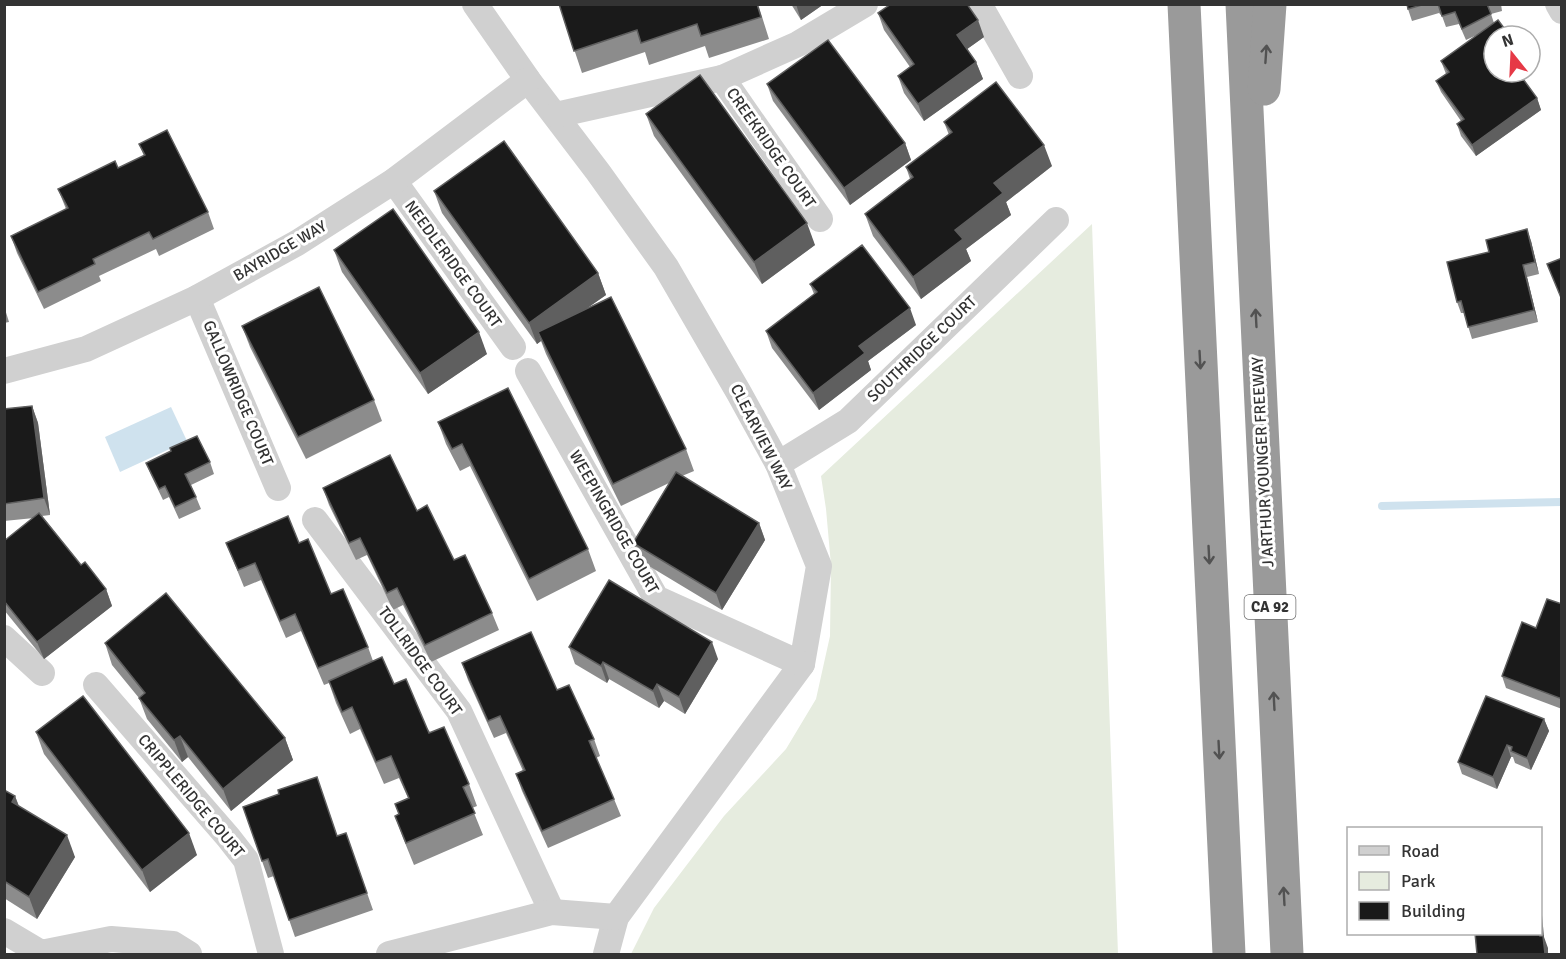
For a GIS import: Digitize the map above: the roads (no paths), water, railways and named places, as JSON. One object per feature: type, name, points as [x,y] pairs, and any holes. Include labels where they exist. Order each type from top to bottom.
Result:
[{"type":"highway","points":[[1167,4],[1196,281]]},
{"type":"highway","points":[[1184,4],[1229,954]]},
{"type":"highway","name":"J ARTHUR YOUNGER FREEWAY","points":[[1242,4],[1287,954]]},
{"type":"highway","points":[[1253,259],[1270,4]]},
{"type":"street","name":"CLEARVIEW WAY","points":[[475,4],[666,267],[740,393],[778,464],[819,566],[802,664],[616,917]]},
{"type":"street","name":"CREEKRIDGE COURT","points":[[556,115],[722,78],[798,44],[865,4]]},
{"type":"street","points":[[979,4],[1020,76]]},
{"type":"street","points":[[1558,4],[1562,11]]},
{"type":"street","name":"CREEKRIDGE COURT","points":[[722,78],[820,219]]},
{"type":"street","name":"BAYRIDGE WAY","points":[[4,371],[86,349],[197,298],[297,243],[394,181],[528,80]]},
{"type":"street","name":"NEEDLERIDGE COURT","points":[[394,181],[513,347]]},
{"type":"street","name":"SOUTHRIDGE COURT","points":[[778,464],[848,421],[1056,220]]},
{"type":"street","name":"GALLOWRIDGE COURT","points":[[197,298],[278,488]]},
{"type":"street","name":"WEEPINGRIDGE COURT","points":[[528,370],[656,598],[802,664]]},
{"type":"street","name":"TOLLRIDGE COURT","points":[[315,520],[459,711],[552,912]]},
{"type":"street","points":[[4,638],[42,673]]},
{"type":"street","name":"CRIPPLERIDGE COURT","points":[[96,685],[246,860],[271,954]]},
{"type":"street","points":[[388,954],[552,912],[616,917],[606,954]]},
{"type":"street","points":[[4,931],[41,953],[111,939],[173,944],[189,954]]},
{"type":"water","points":[[171,407],[187,441],[120,472],[105,437]]},
{"type":"waterway","points":[[1382,506],[1562,502]]}]
